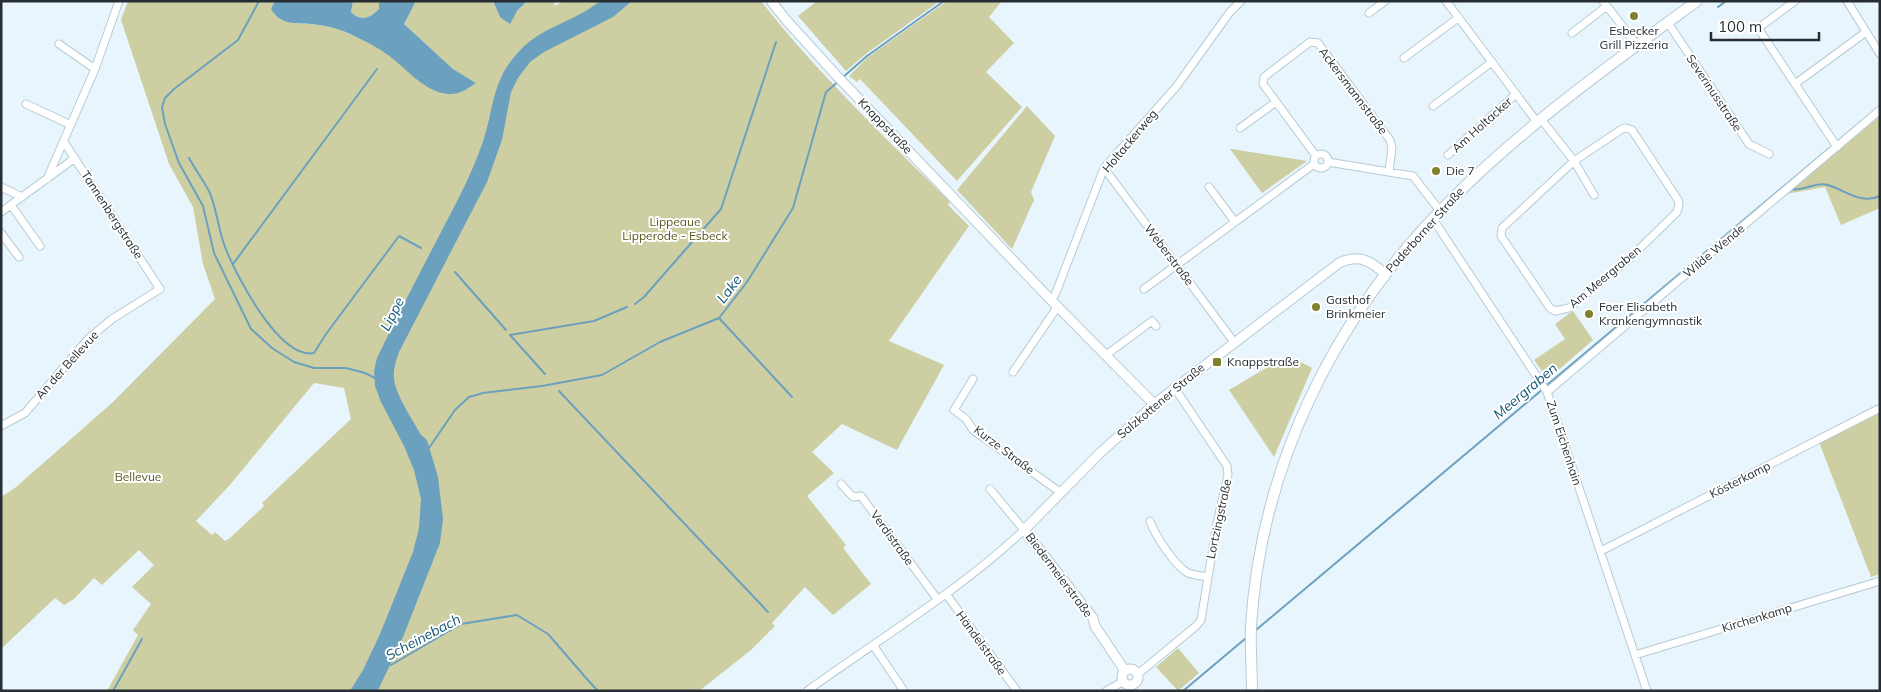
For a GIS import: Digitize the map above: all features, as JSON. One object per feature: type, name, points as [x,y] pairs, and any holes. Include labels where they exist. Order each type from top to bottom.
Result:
[{"type":"main road","name":"Paderborner Straße","points":[[1252,691],[1251,626],[1255,588],[1262,545],[1283,464],[1302,414],[1330,358],[1353,318],[1385,274],[1432,219],[1488,164],[1539,120],[1697,1]]},
{"type":"street","points":[[47,179],[95,69],[119,1]]},
{"type":"street","name":"Knappstraße","points":[[772,1],[786,21],[841,80],[1050,299],[1154,404]]},
{"type":"street","name":"Holtackerweg","points":[[1050,299],[1055,294],[1104,168],[1176,87],[1230,12],[1241,1]]},
{"type":"street","points":[[1369,13],[1385,1]]},
{"type":"street","name":"Am Holtacker","points":[[1446,1],[1516,94],[1539,120]]},
{"type":"street","points":[[1794,1],[1760,27],[1760,31],[1837,146]]},
{"type":"street","points":[[1847,1],[1880,54]]},
{"type":"street","points":[[1572,33],[1605,4],[1637,46]]},
{"type":"street","points":[[1404,58],[1458,18]]},
{"type":"street","name":"Severinusstraße","points":[[1668,22],[1749,144],[1769,154]]},
{"type":"street","points":[[1795,84],[1866,32]]},
{"type":"street","name":"Ackersmannstraße","points":[[1328,162],[1325,154],[1321,153],[1316,156],[1263,84],[1264,77],[1310,42],[1318,43],[1390,140],[1392,148],[1389,172]]},
{"type":"street","points":[[60,44],[95,69]]},
{"type":"street","points":[[1434,106],[1492,62]]},
{"type":"street","name":"Am Holtacker","points":[[1448,156],[1516,94]]},
{"type":"street","points":[[1240,128],[1276,102]]},
{"type":"street","points":[[26,104],[71,125]]},
{"type":"street","name":"Wilde Wende","points":[[1547,392],[1880,110]]},
{"type":"street","points":[[1539,120],[1574,162],[1594,195]]},
{"type":"street","name":"Am Meergraben","points":[[1622,129],[1632,130],[1678,200],[1679,205],[1678,212],[1628,260],[1569,308],[1555,311],[1550,308],[1500,232],[1502,228],[1574,162],[1622,129]]},
{"type":"street","name":"Tannenbergstraße","points":[[64,142],[160,289]]},
{"type":"street","points":[[1314,164],[1313,160],[1316,156]]},
{"type":"street","points":[[1,212],[75,158]]},
{"type":"street","name":"Ackersmannstraße","points":[[1328,162],[1413,176],[1440,211]]},
{"type":"street","name":"Ackersmannstraße","points":[[1144,289],[1314,164],[1318,168],[1323,168],[1328,162]]},
{"type":"street","name":"Weberstraße","points":[[1104,168],[1234,342]]},
{"type":"street","points":[[1,187],[22,197]]},
{"type":"street","points":[[1210,187],[1235,222]]},
{"type":"street","points":[[11,205],[40,246]]},
{"type":"street","name":"Zum Eichenhain","points":[[1432,219],[1547,392],[1647,691]]},
{"type":"street","points":[[1,233],[19,256]]},
{"type":"street","name":"Salzkottener Straße","points":[[807,691],[938,600],[995,556],[1154,404],[1339,263],[1349,258],[1357,258],[1372,263],[1385,274]]},
{"type":"street","name":"An der Bellevue","points":[[1,426],[25,413],[88,339],[112,319],[160,289]]},
{"type":"street","points":[[1012,372],[1058,306]]},
{"type":"street","points":[[1106,355],[1152,321],[1156,326]]},
{"type":"street","name":"Kurze Straße","points":[[973,379],[954,410],[966,419],[973,430],[1060,492]]},
{"type":"street","name":"Lortzingstraße","points":[[1136,679],[1196,626],[1203,612],[1217,523],[1229,470],[1174,388]]},
{"type":"street","name":"Kösterkamp","points":[[1601,551],[1880,408]]},
{"type":"street","name":"Verdistraße","points":[[841,484],[853,497],[861,496],[938,600]]},
{"type":"street","points":[[990,489],[1024,530]]},
{"type":"street","name":"Lortzingstraße","points":[[1150,521],[1155,534],[1180,566],[1188,573],[1208,577]]},
{"type":"street","name":"Biedermeierstraße","points":[[1024,530],[1093,618],[1095,626],[1125,671]]},
{"type":"street","name":"Kirchenkamp","points":[[1635,655],[1880,581]]},
{"type":"street","name":"Händelstraße","points":[[946,594],[1017,691]]},
{"type":"street","points":[[873,645],[904,691]]},
{"type":"street","points":[[1136,679],[1129,685],[1124,681],[1123,675],[1125,671],[1132,669],[1141,691]]},
{"type":"street","points":[[1106,691],[1124,681]]},
{"type":"green space","name":"Lippeaue Lipperode - Esbeck","points":[[128,1],[275,1],[271,9],[283,21],[325,26],[348,33],[385,52],[428,86],[450,93],[463,91],[476,83],[453,69],[404,24],[415,3],[411,1],[493,1],[500,17],[517,11],[527,1],[555,1],[554,6],[564,1],[761,1],[828,79],[950,202],[948,205],[969,226],[889,341],[944,365],[897,450],[842,424],[812,452],[834,473],[807,496],[846,545],[843,548],[871,584],[833,615],[805,587],[772,623],[775,626],[751,650],[699,691],[107,691],[138,635],[133,630],[151,604],[132,587],[154,565],[139,550],[102,585],[94,578],[74,599],[64,605],[55,598],[1,649],[1,497],[16,487],[112,403],[215,299],[203,264],[193,207],[169,164],[121,20]],"holes":[[[314,383],[344,388],[351,419],[262,503],[264,506],[230,538],[225,541],[215,532],[212,535],[196,521],[229,486]]]},
{"type":"green space","points":[[353,1],[379,1],[379,9],[369,17],[362,18],[351,12]]},
{"type":"green space","points":[[817,1],[940,1],[867,53],[846,71],[798,16]]},
{"type":"green space","points":[[947,1],[1002,1],[989,17],[1014,43],[986,72],[1022,107],[957,181],[860,79],[857,82],[849,76],[868,57]]},
{"type":"green space","points":[[1027,106],[1055,136],[1031,192],[1034,200],[1012,249],[957,190]]},
{"type":"green space","points":[[1880,116],[1880,208],[1841,225],[1825,187],[1786,194]]},
{"type":"green space","points":[[1230,149],[1232,149],[1307,161],[1262,193]]},
{"type":"green space","points":[[1573,311],[1593,340],[1548,379],[1534,360],[1565,339],[1555,324]]},
{"type":"green space","points":[[1288,355],[1312,368],[1274,457],[1229,390]]},
{"type":"green space","points":[[1880,411],[1880,574],[1871,577],[1819,442]]},
{"type":"green space","points":[[1178,648],[1199,673],[1178,691],[1156,667]]},
{"type":"water","points":[[275,1],[353,1],[351,12],[358,17],[365,18],[379,9],[379,1],[411,1],[415,3],[404,24],[453,69],[476,83],[455,94],[430,89],[381,50],[348,33],[325,26],[283,21],[271,9]]},
{"type":"water","points":[[493,1],[527,1],[517,11],[510,24],[500,17]]},
{"type":"water","points":[[600,1],[632,1],[613,17],[544,52],[530,62],[518,78],[511,92],[502,140],[487,182],[399,352],[394,372],[395,386],[409,415],[421,435],[427,440],[438,477],[443,519],[440,543],[401,642],[379,688],[377,691],[350,691],[363,670],[380,634],[413,552],[419,528],[421,499],[414,470],[375,386],[374,371],[377,358],[477,159],[493,100],[507,67],[524,46],[534,38],[589,9]]},
{"type":"waterway","points":[[259,1],[238,40],[165,98],[162,107],[165,124],[179,163],[203,206],[214,253],[251,329],[272,348],[294,362],[314,368],[346,368],[365,373],[377,379]]},
{"type":"waterway","name":"Lake","points":[[842,78],[867,56],[944,1]]},
{"type":"waterway","points":[[1718,7],[1726,1]]},
{"type":"waterway","points":[[635,304],[644,297],[721,209],[776,42]]},
{"type":"waterway","points":[[233,264],[377,69]]},
{"type":"waterway","name":"Lake","points":[[429,448],[455,410],[469,397],[483,393],[542,386],[602,375],[660,342],[719,318],[747,282],[793,208],[826,92],[839,81]]},
{"type":"waterway","name":"Meergraben","points":[[1547,385],[1863,120]]},
{"type":"waterway","points":[[189,158],[209,191],[225,247],[248,294],[273,329],[287,343],[301,352],[314,353],[399,236],[421,248]]},
{"type":"waterway","points":[[1790,189],[1795,190],[1823,184],[1860,198],[1866,199],[1880,196]]},
{"type":"waterway","points":[[455,272],[506,330]]},
{"type":"waterway","points":[[510,335],[594,321],[627,307]]},
{"type":"waterway","points":[[719,318],[792,397]]},
{"type":"waterway","points":[[510,335],[545,374]]},
{"type":"waterway","name":"Meergraben","points":[[1256,630],[1543,389]]},
{"type":"waterway","points":[[559,391],[768,612]]},
{"type":"waterway","name":"Scheinebach","points":[[391,665],[461,624],[517,615],[548,634],[598,691]]},
{"type":"waterway","name":"Meergraben","points":[[1183,691],[1246,638]]},
{"type":"waterway","points":[[113,691],[142,639]]},
{"type":"place","name":"Esbecker Grill Pizzeria","points":[[1634,16]]},
{"type":"place","name":"Die 7","points":[[1436,171]]},
{"type":"place","name":"Gasthof Brinkmeier","points":[[1316,307]]},
{"type":"place","name":"Foer Elisabeth Krankengymnastik","points":[[1589,314]]},
{"type":"place","name":"Knappstraße","points":[[1217,362]]},
{"type":"water label","name":"Lippe","points":[[392,314]]},
{"type":"park label","name":"Bellevue","points":[[138,477]]}]
